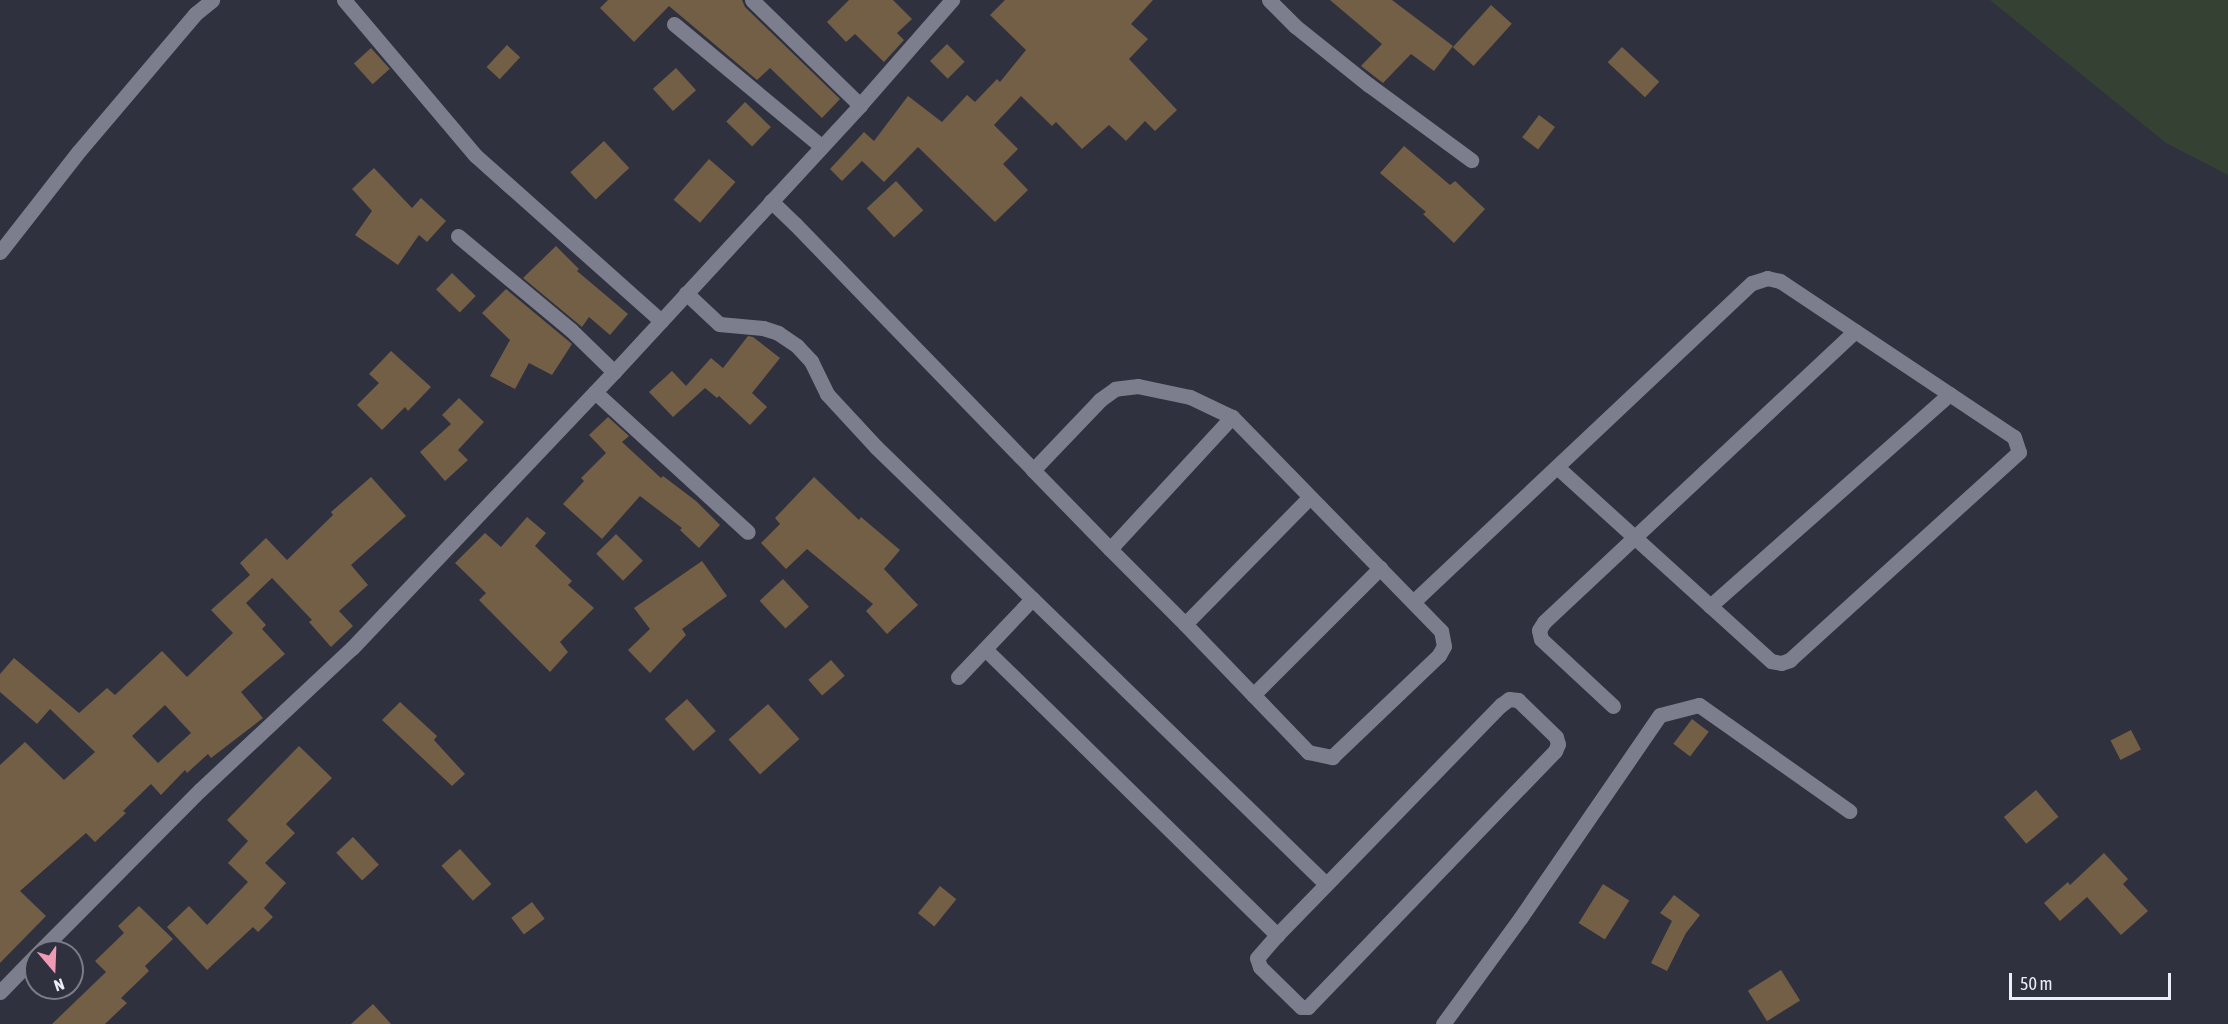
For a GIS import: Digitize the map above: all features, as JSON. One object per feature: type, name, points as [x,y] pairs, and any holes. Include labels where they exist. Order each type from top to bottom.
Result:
[{"type":"street","points":[[0,252],[79,151],[195,14],[212,0]]},
{"type":"street","points":[[344,0],[476,156],[661,321]]},
{"type":"street","points":[[752,0],[860,105]]},
{"type":"street","points":[[51,940],[200,790],[352,648],[614,372],[860,105],[952,0]]},
{"type":"street","points":[[1269,0],[1295,26],[1369,86],[1471,160]]},
{"type":"street","points":[[675,24],[821,146]]},
{"type":"street","points":[[771,201],[1033,470],[1110,549],[1185,624],[1308,752],[1332,757],[1439,655],[1444,645],[1441,631],[1232,417],[1190,397],[1138,386],[1115,389],[1100,400],[1033,470]]},
{"type":"street","points":[[458,236],[571,330],[614,372]]},
{"type":"street","points":[[1413,602],[1752,284],[1767,279],[1780,281],[2014,437],[2019,452],[1790,660],[1781,663],[1771,661],[1557,467]]},
{"type":"street","points":[[686,293],[719,324],[763,328],[778,333],[797,346],[811,361],[827,394],[876,447],[1326,884]]},
{"type":"street","points":[[1613,706],[1541,639],[1539,630],[1544,622],[1855,331]]},
{"type":"street","points":[[595,392],[748,532]]},
{"type":"street","points":[[1710,606],[1950,394]]},
{"type":"street","points":[[1110,549],[1232,417]]},
{"type":"street","points":[[1185,624],[1310,497]]},
{"type":"street","points":[[1253,695],[1380,568]]},
{"type":"street","points":[[958,677],[1032,599]]},
{"type":"street","points":[[985,649],[1277,935]]},
{"type":"street","points":[[1509,699],[1518,700],[1556,737],[1558,744],[1555,751],[1308,1007],[1301,1007],[1260,967],[1257,958],[1326,884],[1509,699]]},
{"type":"street","points":[[1443,1024],[1521,917],[1660,715],[1699,705],[1849,811]]},
{"type":"street","points":[[0,992],[24,967]]},
{"type":"green space","points":[[1990,0],[2228,0],[2228,175],[2166,143]]},
{"type":"building","points":[[608,0],[742,0],[745,7],[840,99],[822,118],[770,68],[757,80],[669,6],[634,42],[600,8]]},
{"type":"building","points":[[849,0],[893,0],[912,19],[897,33],[904,40],[884,62],[855,34],[846,42],[827,22]]},
{"type":"building","points":[[1005,0],[1153,0],[1131,24],[1148,39],[1129,59],[1177,110],[1155,131],[1145,121],[1126,141],[1109,125],[1082,149],[1056,122],[1052,126],[1021,96],[994,125],[1018,149],[1003,164],[1028,190],[995,222],[918,147],[884,182],[862,161],[842,181],[830,169],[864,132],[874,141],[908,96],[942,122],[967,95],[975,102],[997,79],[1000,82],[1026,50],[990,15]]},
{"type":"building","points":[[1330,0],[1392,0],[1453,46],[1434,71],[1411,54],[1383,83],[1361,66],[1382,44]]},
{"type":"building","points":[[1491,5],[1512,24],[1474,66],[1453,47]]},
{"type":"building","points":[[947,44],[965,62],[948,79],[930,61]]},
{"type":"building","points":[[507,45],[520,57],[500,79],[487,67]]},
{"type":"building","points":[[1622,47],[1659,82],[1645,97],[1608,62]]},
{"type":"building","points":[[371,48],[390,69],[373,84],[354,63]]},
{"type":"building","points":[[676,68],[696,90],[673,111],[653,89]]},
{"type":"building","points":[[745,102],[771,127],[752,146],[726,121]]},
{"type":"building","points":[[1539,115],[1555,127],[1538,149],[1522,137]]},
{"type":"building","points":[[604,141],[629,168],[596,199],[570,172]]},
{"type":"building","points":[[1404,146],[1450,185],[1455,181],[1485,209],[1454,243],[1423,214],[1426,212],[1380,173]]},
{"type":"building","points":[[709,159],[735,182],[700,223],[674,200]]},
{"type":"building","points":[[374,168],[412,208],[421,198],[446,221],[427,242],[419,235],[398,265],[355,235],[372,211],[352,189]]},
{"type":"building","points":[[896,181],[923,210],[894,238],[867,208]]},
{"type":"building","points":[[556,246],[579,269],[577,271],[628,314],[610,335],[589,317],[582,327],[523,278]]},
{"type":"building","points":[[452,273],[476,296],[460,312],[436,290]]},
{"type":"building","points":[[506,289],[572,344],[552,375],[529,363],[515,389],[490,376],[510,340],[482,313]]},
{"type":"building","points":[[748,336],[753,337],[780,358],[752,393],[767,407],[750,425],[719,396],[717,398],[705,388],[673,417],[649,392],[672,371],[686,386],[711,358],[723,368]]},
{"type":"building","points":[[391,351],[431,387],[408,411],[405,407],[382,430],[357,405],[379,383],[369,374]]},
{"type":"building","points":[[459,398],[484,422],[458,450],[468,460],[445,481],[420,452],[451,424],[442,415]]},
{"type":"building","points":[[608,417],[629,436],[622,442],[661,478],[663,476],[696,501],[720,525],[699,548],[680,530],[682,528],[640,496],[602,539],[563,504],[584,481],[581,478],[606,453],[589,435]]},
{"type":"building","points":[[371,477],[406,516],[351,565],[368,585],[339,611],[353,626],[331,647],[309,622],[312,620],[272,578],[246,603],[266,625],[262,629],[285,654],[241,692],[263,718],[211,758],[208,754],[187,773],[185,770],[161,795],[151,784],[123,811],[126,813],[95,842],[86,833],[20,891],[46,916],[0,963],[0,765],[25,742],[64,780],[95,752],[50,709],[37,724],[0,692],[0,674],[14,658],[79,713],[107,688],[115,695],[162,651],[187,677],[233,633],[211,610],[250,575],[240,563],[266,538],[287,560],[333,515],[331,512]],"holes":[[[165,705],[191,733],[158,763],[132,736]]]},
{"type":"building","points":[[814,477],[859,520],[861,517],[900,550],[884,569],[918,605],[887,634],[866,611],[873,604],[807,549],[786,569],[761,543],[780,524],[775,518]]},
{"type":"building","points":[[527,517],[546,533],[535,546],[572,581],[568,585],[594,608],[560,642],[568,652],[550,672],[479,600],[486,593],[455,563],[485,533],[501,547]]},
{"type":"building","points":[[616,534],[643,561],[623,581],[596,554]]},
{"type":"building","points":[[702,561],[727,596],[682,629],[686,635],[650,673],[628,650],[650,629],[634,608]]},
{"type":"building","points":[[783,579],[809,607],[786,629],[760,601]]},
{"type":"building","points":[[831,660],[845,676],[822,696],[808,680]]},
{"type":"building","points":[[687,699],[716,731],[693,751],[665,719]]},
{"type":"building","points":[[400,702],[437,736],[434,740],[465,774],[452,786],[382,720]]},
{"type":"building","points":[[768,704],[799,739],[760,774],[729,739]]},
{"type":"building","points":[[1692,719],[1709,732],[1690,756],[1673,744]]},
{"type":"building","points":[[2131,730],[2141,750],[2120,760],[2111,740]]},
{"type":"building","points":[[299,746],[332,778],[286,824],[295,833],[265,863],[286,883],[264,908],[273,917],[258,932],[253,927],[207,970],[167,927],[189,906],[207,925],[248,882],[228,863],[248,841],[227,820]]},
{"type":"building","points":[[2036,790],[2058,817],[2026,844],[2004,817]]},
{"type":"building","points":[[353,837],[379,865],[362,880],[336,853]]},
{"type":"building","points":[[460,849],[491,884],[473,901],[441,866]]},
{"type":"building","points":[[2104,853],[2128,879],[2123,884],[2148,911],[2121,935],[2087,897],[2060,921],[2044,903],[2068,882],[2070,885]]},
{"type":"building","points":[[1603,884],[1629,900],[1605,939],[1579,923]]},
{"type":"building","points":[[940,886],[956,899],[934,926],[918,913]]},
{"type":"building","points":[[1674,895],[1700,915],[1686,933],[1667,971],[1651,963],[1672,921],[1660,913]]},
{"type":"building","points":[[532,902],[545,919],[524,934],[511,918]]},
{"type":"building","points":[[139,906],[173,939],[145,966],[149,971],[121,998],[127,1003],[105,1024],[52,1024],[77,1000],[84,1000],[84,993],[106,972],[95,961],[124,933],[118,926]]},
{"type":"building","points":[[1781,970],[1800,1001],[1767,1021],[1748,991]]},
{"type":"building","points":[[373,1004],[391,1024],[351,1024]]}]
